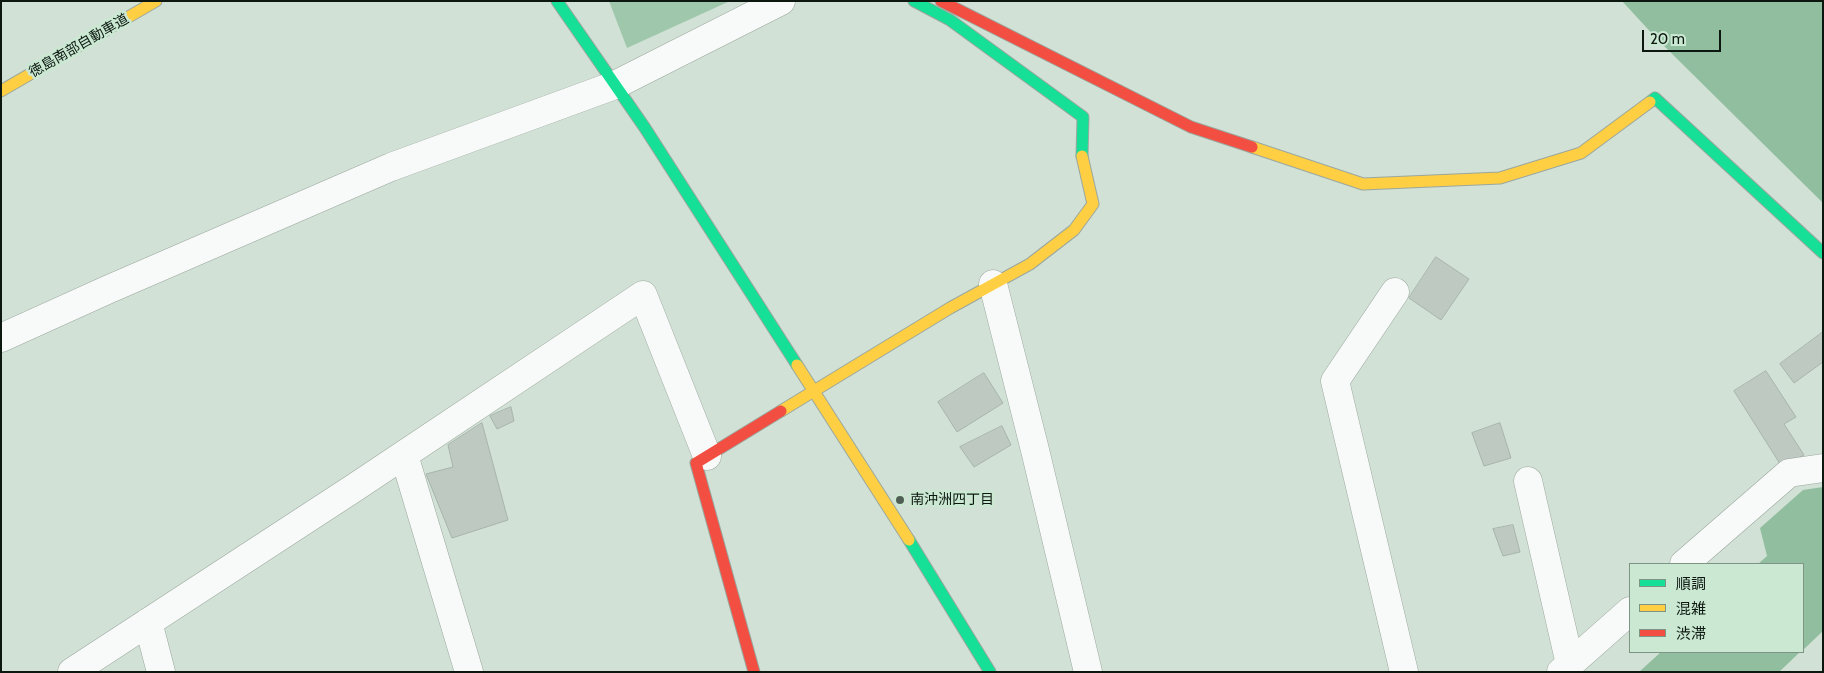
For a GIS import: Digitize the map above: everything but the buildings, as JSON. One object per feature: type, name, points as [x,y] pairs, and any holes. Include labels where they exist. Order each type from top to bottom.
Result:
[{"type":"main road","name":"徳島南部自動車道","points":[[1,91],[156,1]]},
{"type":"main road","points":[[557,1],[645,128],[906,535],[990,672]]},
{"type":"main road","points":[[754,672],[696,463],[950,308],[1030,264],[1074,230],[1093,204],[1082,158],[1083,117],[950,20],[914,1]]},
{"type":"main road","points":[[941,1],[1191,127],[1363,184],[1500,178],[1581,153],[1655,98],[1823,253]]},
{"type":"street","points":[[1,338],[107,290],[392,167],[615,85],[781,1]]},
{"type":"street","points":[[993,284],[1088,672]]},
{"type":"street","points":[[1395,292],[1335,381],[1404,672]]},
{"type":"street","points":[[72,672],[404,455],[643,295],[707,456]]},
{"type":"street","points":[[404,455],[469,672]]},
{"type":"street","points":[[1685,563],[1789,473],[1823,468]]},
{"type":"street","points":[[1528,481],[1566,668]]},
{"type":"street","points":[[1566,668],[1629,612]]},
{"type":"street","points":[[148,622],[161,672]]},
{"type":"shaded area","points":[[609,1],[730,1],[627,48]]},
{"type":"shaded area","points":[[1622,1],[1823,1],[1823,203],[1657,39]]},
{"type":"shaded area","points":[[1823,487],[1823,631],[1804,649],[1804,563],[1759,563],[1767,556],[1760,528],[1803,490]]},
{"type":"shaded area","points":[[1660,653],[1799,653],[1779,672],[1639,672]]},
{"type":"traffic: fast","points":[[557,1],[645,128],[797,365]]},
{"type":"traffic: fast","points":[[914,1],[950,20],[1083,117],[1082,156]]},
{"type":"traffic: fast","points":[[1650,102],[1655,98],[1823,253]]},
{"type":"traffic: fast","points":[[909,540],[990,672]]},
{"type":"traffic: slow","points":[[1,91],[156,1]]},
{"type":"traffic: slow","points":[[1252,147],[1363,184],[1500,178],[1581,153],[1650,102]]},
{"type":"traffic: slow","points":[[781,411],[950,308],[1030,264],[1074,230],[1093,204],[1082,156]]},
{"type":"traffic: slow","points":[[797,365],[909,540]]},
{"type":"traffic: jam","points":[[941,1],[1191,127],[1252,147]]},
{"type":"traffic: jam","points":[[754,672],[696,463],[781,411]]},
{"type":"place","name":"南沖洲四丁目","points":[[900,500]]}]
